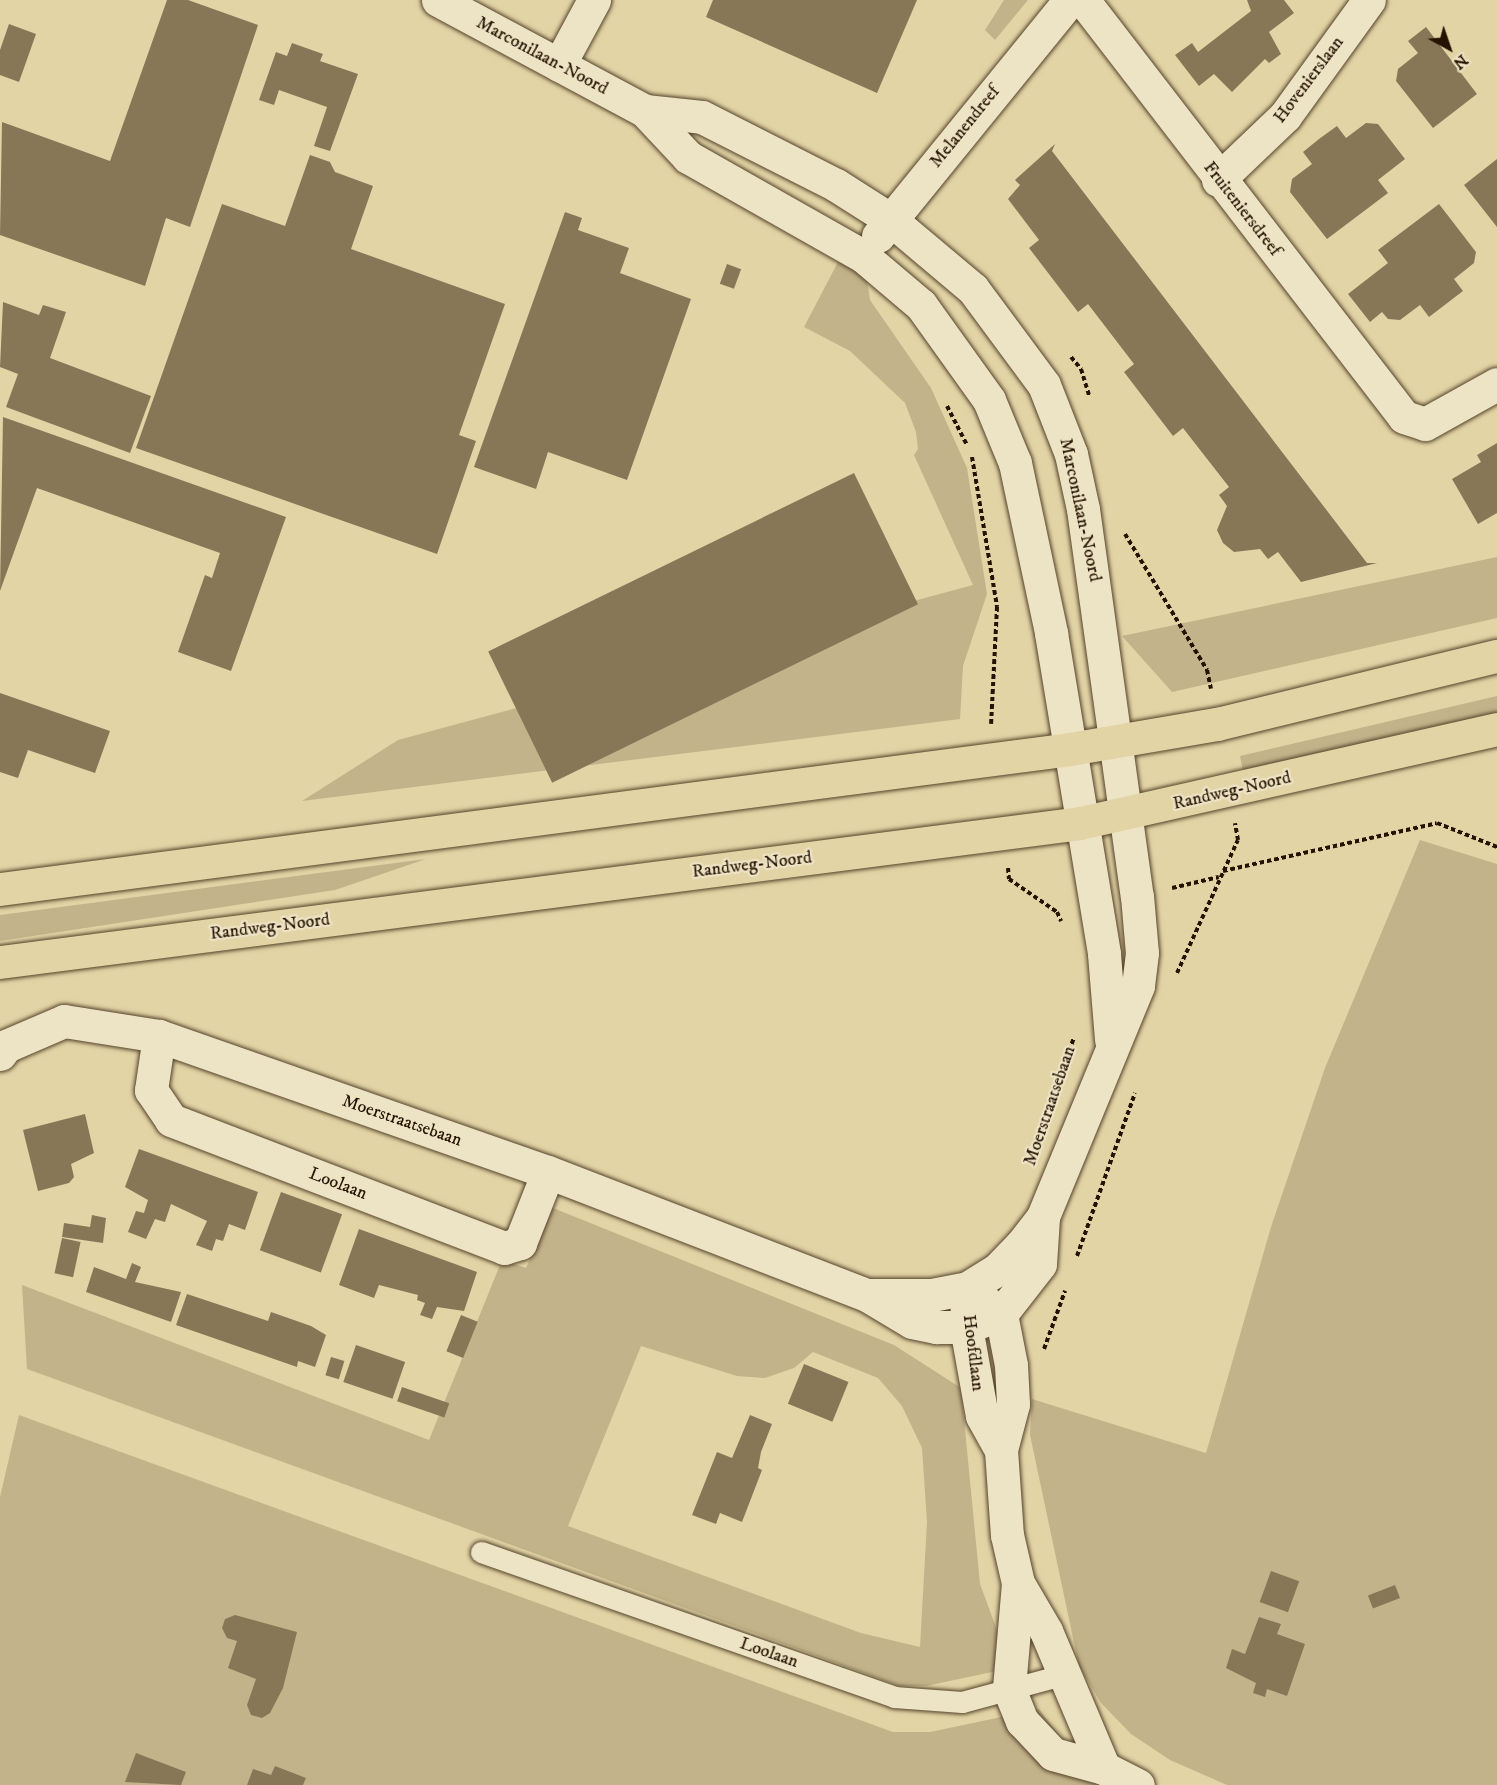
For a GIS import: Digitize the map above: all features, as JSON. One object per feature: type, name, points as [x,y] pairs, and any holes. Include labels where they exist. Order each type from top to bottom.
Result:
[{"type":"main road","points":[[0,889],[1070,749],[1217,724],[1497,656]]},
{"type":"main road","name":"Randweg-Noord","points":[[0,962],[1126,816],[1497,729]]},
{"type":"street","name":"Marconilaan-Noord","points":[[438,0],[645,111],[688,157],[863,256],[921,305],[993,410],[1015,463],[1070,749],[1080,823]]},
{"type":"street","points":[[560,65],[594,0]]},
{"type":"street","name":"Melanendreef","points":[[863,256],[1070,0]]},
{"type":"street","name":"Fruiteniersdreef","points":[[1083,0],[1218,180],[1404,417],[1425,424],[1497,384]]},
{"type":"street","name":"Hovenierslaan","points":[[1218,180],[1285,116],[1369,0]]},
{"type":"street","name":"Marconilaan-Noord","points":[[645,111],[702,117],[836,185],[891,220],[974,289],[1044,385],[1058,414],[1083,508],[1126,816]]},
{"type":"street","name":"Moerstraatsebaan","points":[[0,1054],[6,1046],[64,1021],[159,1035],[548,1172],[867,1295],[912,1323],[966,1327],[1001,1314],[1040,1264],[1043,1217],[1111,1042],[1138,986],[1142,953],[1126,816]]},
{"type":"street","name":"Moerstraatsebaan","points":[[1080,823],[1104,954],[1111,1042]]},
{"type":"street","name":"Loolaan","points":[[159,1035],[151,1090],[171,1120],[504,1248],[520,1243],[548,1172]]},
{"type":"street","name":"Moerstraatsebaan","points":[[867,1295],[932,1295],[968,1288],[998,1269],[1043,1217]]},
{"type":"street","name":"Hoofdlaan","points":[[968,1288],[1001,1314],[1007,1327],[1013,1404],[1001,1450],[1006,1535],[1017,1583],[1009,1689],[1022,1721],[1053,1754],[1104,1768],[1138,1785]]},
{"type":"street","name":"Hoofdlaan","points":[[968,1288],[966,1327],[982,1416],[1001,1450]]},
{"type":"street","name":"Hoofdlaan","points":[[1017,1583],[1046,1631],[1062,1676],[1104,1768]]},
{"type":"lane","name":"Loolaan","points":[[481,1552],[894,1697],[962,1702],[1062,1676]]},
{"type":"path","points":[[943,397],[972,456],[997,607],[990,736],[994,760]]},
{"type":"path","points":[[1166,604],[1207,670],[1217,724]]},
{"type":"path","points":[[1222,871],[1437,823],[1497,847]]},
{"type":"path","points":[[1003,833],[1009,879],[1057,912],[1065,928]]},
{"type":"path","name":"Moerstraatsebaan","points":[[1064,1068],[1075,1034]]},
{"type":"shaded area","points":[[1004,0],[1028,0],[995,40],[985,30]]},
{"type":"shaded area","points":[[838,262],[866,274],[870,300],[931,388],[967,468],[987,594],[963,666],[960,719],[302,801],[398,740],[973,585],[914,455],[918,449],[916,432],[905,403],[850,351],[804,327]]},
{"type":"shaded area","points":[[1497,557],[1497,618],[1172,692],[1122,636]]},
{"type":"shaded area","points":[[1497,696],[1497,714],[1243,771],[1240,756]]},
{"type":"shaded area","points":[[1420,840],[1497,864],[1497,1785],[1227,1785],[1170,1760],[1131,1734],[1101,1703],[1079,1666],[1030,1435],[1032,1399],[1206,1453],[1271,1227],[1325,1068]]},
{"type":"shaded area","points":[[426,859],[335,890],[0,941],[0,915]]},
{"type":"shaded area","points":[[553,1208],[894,1345],[961,1388],[980,1584],[1011,1668],[926,1686],[900,1686],[27,1369],[22,1285],[429,1440],[502,1260],[526,1268]],"holes":[[[641,1346],[737,1376],[765,1378],[794,1368],[813,1352],[878,1378],[902,1406],[922,1448],[927,1522],[920,1647],[861,1633],[568,1526]]]},
{"type":"shaded area","points":[[19,1415],[893,1732],[930,1732],[1039,1709],[1072,1753],[1105,1785],[0,1785],[0,1497]]},
{"type":"building","points":[[167,0],[188,0],[258,25],[190,227],[166,218],[145,286],[0,235],[2,122],[110,161]]},
{"type":"building","points":[[713,0],[917,0],[877,93],[706,17]]},
{"type":"building","points":[[1247,0],[1284,0],[1294,13],[1269,32],[1281,54],[1269,63],[1265,59],[1232,92],[1214,74],[1199,86],[1175,55],[1192,43],[1198,52],[1251,11]]},
{"type":"building","points":[[9,24],[36,34],[19,82],[0,75],[0,50]]},
{"type":"building","points":[[1426,27],[1477,94],[1433,128],[1396,81],[1398,69],[1418,53],[1408,41]]},
{"type":"building","points":[[292,43],[323,54],[320,61],[358,74],[330,151],[314,146],[327,107],[279,90],[274,105],[259,100],[276,52],[287,56]]},
{"type":"building","points":[[1366,123],[1378,124],[1405,159],[1378,180],[1388,193],[1327,239],[1290,192],[1292,179],[1312,164],[1303,152],[1319,139],[1337,126],[1346,138]]},
{"type":"building","points":[[1055,144],[1052,151],[1367,563],[1377,563],[1301,582],[1278,552],[1268,559],[1260,549],[1234,552],[1223,543],[1217,530],[1227,506],[1219,495],[1229,487],[1183,428],[1173,436],[1124,372],[1134,364],[1088,304],[1078,312],[1029,248],[1039,240],[1008,199],[1020,185],[1015,180]]},
{"type":"building","points":[[310,155],[330,162],[335,172],[373,186],[351,249],[505,304],[459,435],[476,441],[437,554],[136,448],[222,204],[285,226]]},
{"type":"building","points":[[1497,159],[1497,227],[1464,185]]},
{"type":"building","points":[[1439,204],[1476,252],[1474,263],[1454,279],[1463,291],[1429,317],[1420,305],[1400,320],[1388,319],[1382,312],[1370,322],[1348,294],[1388,263],[1378,250]]},
{"type":"building","points":[[565,212],[582,218],[578,230],[629,248],[620,273],[691,299],[627,480],[548,452],[536,489],[474,467]]},
{"type":"building","points":[[727,264],[741,269],[734,289],[720,284]]},
{"type":"building","points":[[3,302],[39,315],[43,305],[66,312],[50,358],[151,396],[130,453],[6,407],[18,374],[0,367]]},
{"type":"building","points":[[3,417],[286,517],[231,671],[178,652],[205,575],[212,578],[220,553],[37,488],[0,591]]},
{"type":"building","points":[[1497,443],[1497,513],[1478,524],[1452,479],[1481,462],[1477,455]]},
{"type":"building","points":[[854,473],[918,604],[552,783],[488,651]]},
{"type":"building","points":[[0,693],[110,731],[95,773],[28,750],[18,778],[0,772]]},
{"type":"building","points":[[85,1114],[94,1153],[71,1164],[74,1177],[69,1183],[38,1191],[23,1130]]},
{"type":"building","points":[[139,1149],[258,1192],[245,1230],[229,1224],[223,1241],[216,1239],[212,1251],[196,1245],[207,1221],[171,1204],[165,1222],[155,1219],[146,1239],[128,1232],[136,1211],[144,1213],[148,1200],[125,1187]]},
{"type":"building","points":[[281,1192],[342,1214],[321,1272],[260,1250]]},
{"type":"building","points":[[92,1215],[106,1218],[103,1243],[62,1237],[64,1223],[90,1227]]},
{"type":"building","points":[[359,1229],[477,1272],[464,1311],[437,1307],[432,1319],[420,1315],[425,1303],[417,1300],[418,1295],[379,1285],[374,1298],[339,1285]]},
{"type":"building","points":[[62,1238],[81,1242],[73,1277],[55,1273]]},
{"type":"building","points":[[132,1263],[141,1267],[135,1282],[181,1292],[171,1322],[86,1292],[94,1267],[126,1279]]},
{"type":"building","points":[[187,1294],[268,1321],[271,1312],[311,1326],[326,1335],[315,1367],[298,1361],[297,1367],[176,1325]]},
{"type":"building","points":[[461,1315],[478,1322],[463,1358],[446,1351]]},
{"type":"building","points":[[356,1345],[405,1362],[392,1399],[343,1382]]},
{"type":"building","points":[[331,1357],[344,1361],[339,1379],[325,1375]]},
{"type":"building","points":[[804,1364],[849,1382],[832,1422],[788,1404]]},
{"type":"building","points":[[402,1387],[449,1403],[444,1417],[397,1401]]},
{"type":"building","points":[[750,1415],[772,1424],[761,1452],[758,1468],[762,1470],[742,1522],[720,1513],[716,1524],[692,1515],[717,1452],[732,1458]]},
{"type":"building","points":[[1271,1571],[1299,1581],[1288,1612],[1260,1602]]},
{"type":"building","points":[[1395,1585],[1400,1598],[1373,1608],[1368,1595]]},
{"type":"building","points":[[235,1615],[297,1632],[283,1688],[270,1713],[262,1718],[251,1715],[247,1705],[256,1679],[228,1668],[237,1641],[227,1638],[222,1628],[225,1619]]},
{"type":"building","points":[[1259,1617],[1281,1624],[1277,1634],[1305,1644],[1287,1696],[1267,1689],[1265,1697],[1253,1693],[1256,1683],[1226,1668],[1232,1649],[1245,1654]]},
{"type":"building","points":[[136,1753],[186,1772],[181,1785],[125,1782]]},
{"type":"building","points":[[275,1766],[306,1778],[303,1785],[247,1785],[253,1769],[271,1775]]}]
